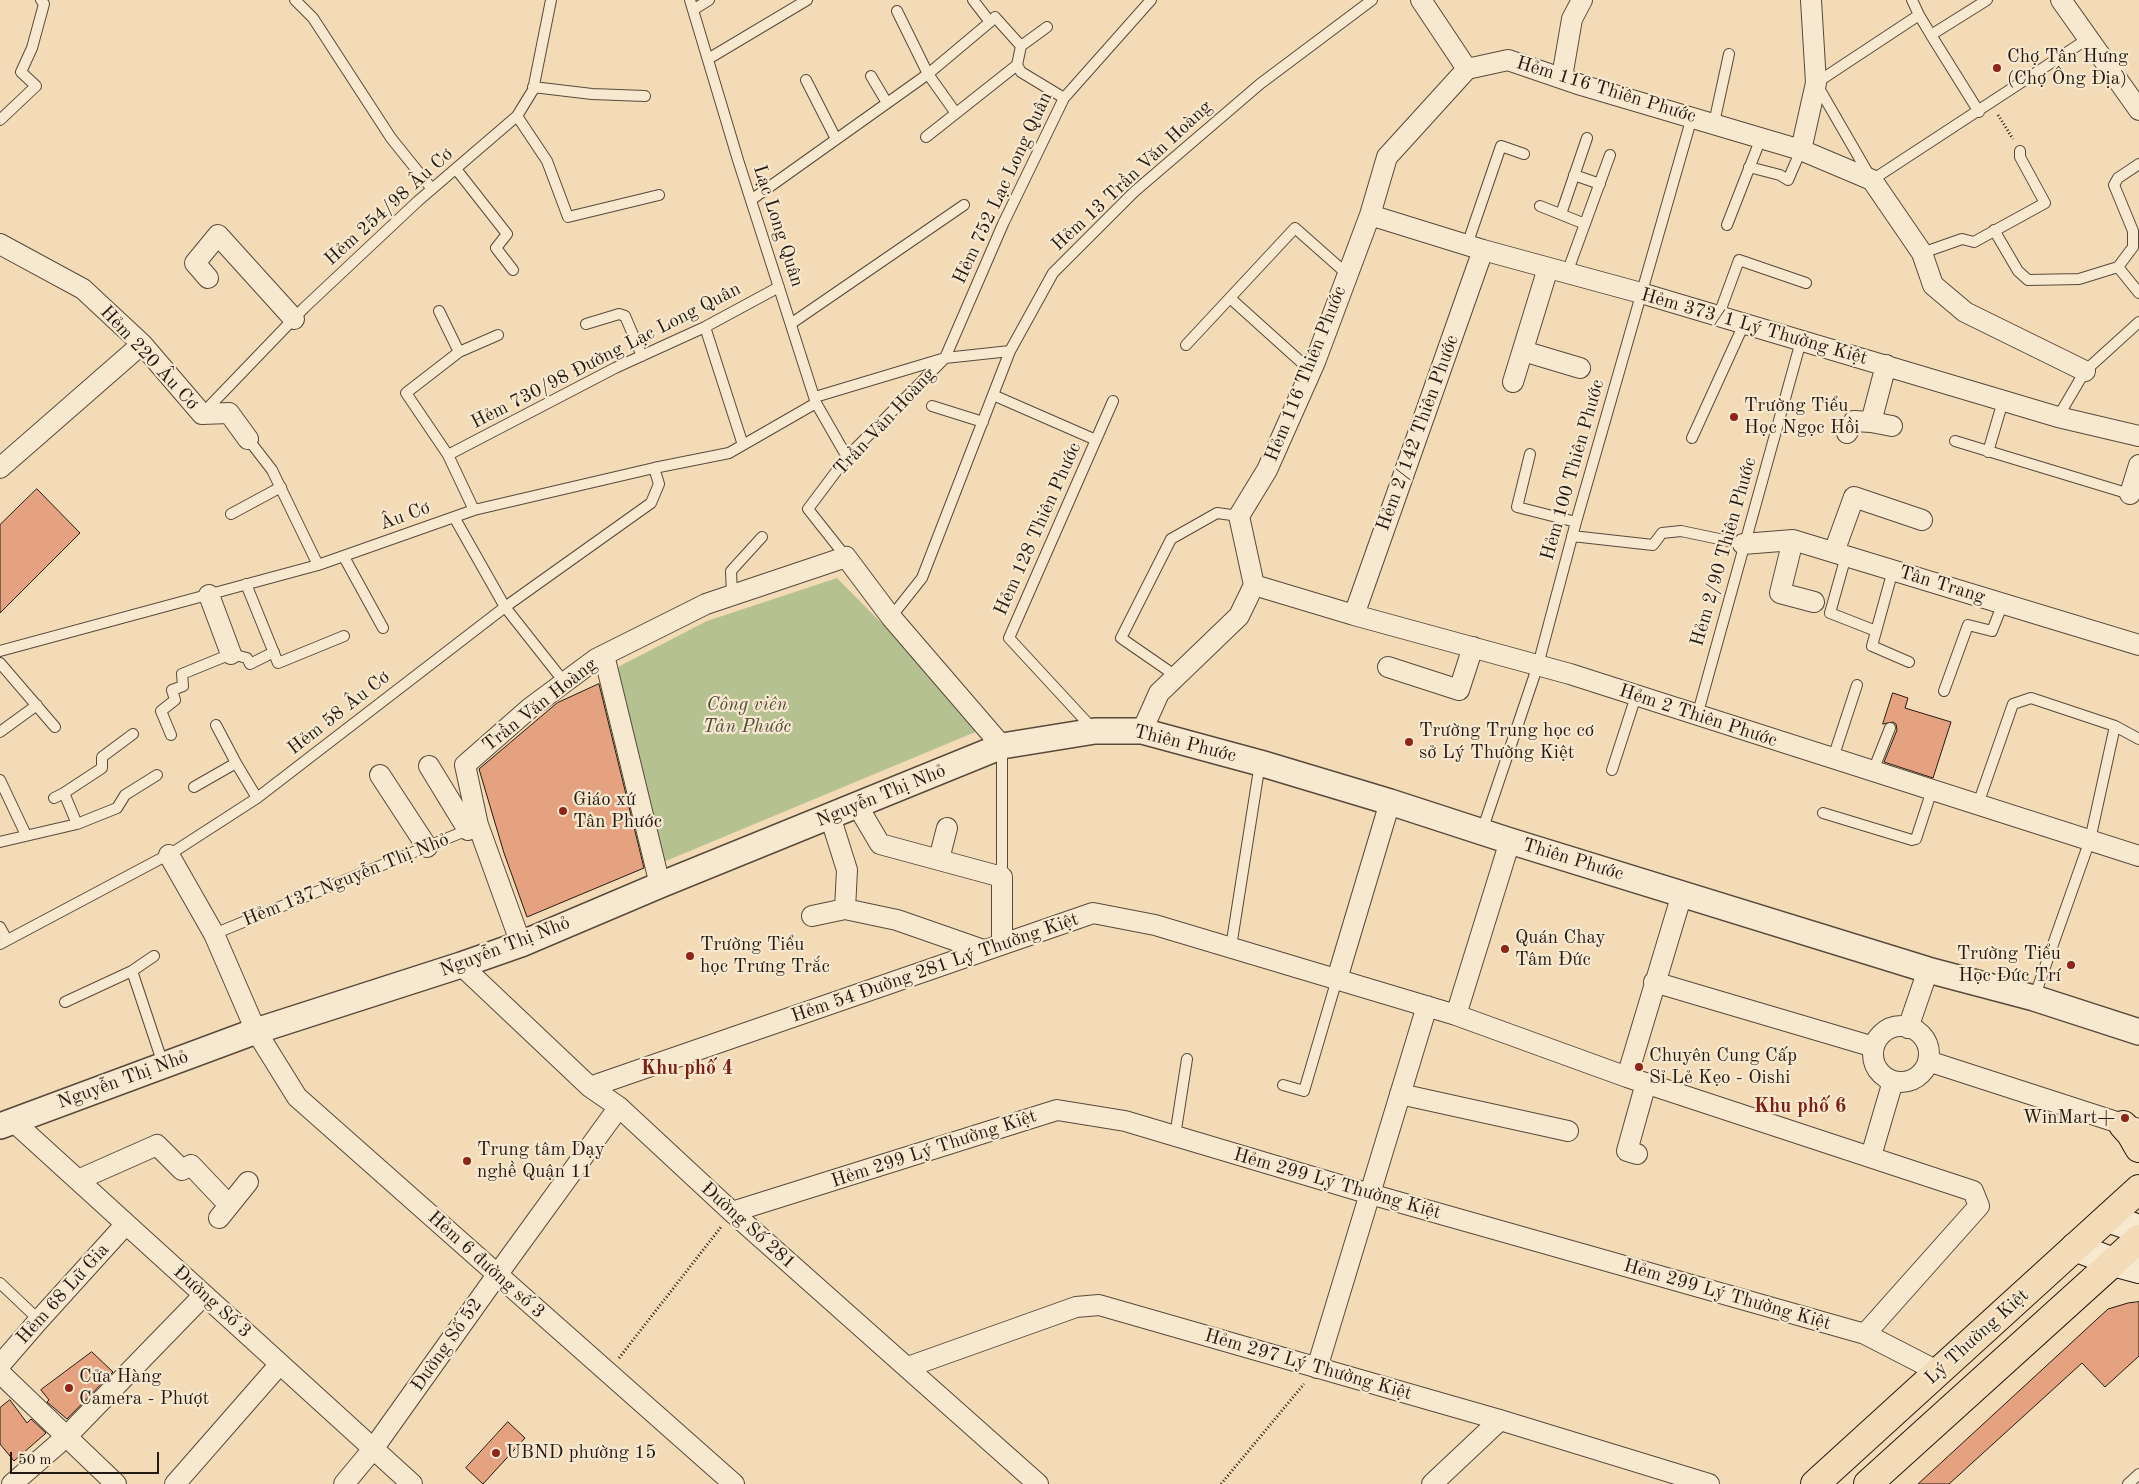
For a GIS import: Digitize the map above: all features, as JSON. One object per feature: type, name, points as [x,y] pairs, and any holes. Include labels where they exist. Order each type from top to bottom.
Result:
[{"type":"main road","points":[[2131,1127],[2131,1134],[2139,1148]]},
{"type":"main road","name":"Lý Thường Kiệt","points":[[1814,1484],[2139,1189]]},
{"type":"main road","points":[[2108,1218],[2139,1229]]},
{"type":"main road","name":"Lý Thường Kiệt","points":[[1868,1484],[2126,1266],[2139,1239]]},
{"type":"main road","points":[[2075,1247],[2126,1266]]},
{"type":"street","points":[[1421,0],[1468,69]]},
{"type":"street","points":[[1562,78],[1572,19],[1582,0]]},
{"type":"street","points":[[1801,150],[1816,84],[1811,0]]},
{"type":"street","points":[[2062,0],[2139,110]]},
{"type":"street","name":"Hẻm 116 Thiên Phước","points":[[1239,516],[1267,470],[1311,371],[1370,215],[1387,157],[1468,69],[1508,60],[1581,85],[1801,150],[1872,180]]},
{"type":"street","points":[[1872,180],[1922,254],[1933,285],[1965,312],[2085,371]]},
{"type":"street","name":"Hẻm 373/1 Lý Thường Kiệt","points":[[1370,215],[1475,248],[1641,293],[2058,417],[2139,436]]},
{"type":"street","points":[[208,278],[195,263],[218,235],[294,319]]},
{"type":"street","name":"Hẻm 220 Âu Cơ","points":[[0,244],[83,289],[142,344],[202,414],[229,413],[248,439]]},
{"type":"street","name":"Hẻm 2/142 Thiên Phước","points":[[1354,615],[1475,248]]},
{"type":"street","points":[[1514,382],[1523,351],[1558,271]]},
{"type":"street","points":[[0,468],[142,344]]},
{"type":"street","points":[[1523,351],[1580,368]]},
{"type":"street","points":[[1871,422],[1886,365]]},
{"type":"street","points":[[1847,433],[1854,421],[1892,426]]},
{"type":"street","points":[[2135,496],[2139,466]]},
{"type":"street","points":[[1840,554],[1854,497],[1922,520]]},
{"type":"street","points":[[1142,730],[1159,693],[1239,616],[1254,585],[1239,516]]},
{"type":"street","points":[[1793,540],[1780,593],[1814,602]]},
{"type":"street","name":"Tân Trang","points":[[1744,544],[1793,540],[2139,645]]},
{"type":"street","name":"Trần Văn Hoàng","points":[[521,944],[473,828],[465,765],[530,708],[604,656],[706,604],[846,557],[891,617],[1002,746]]},
{"type":"street","name":"Hẻm 2 Thiên Phước","points":[[1254,585],[1354,615],[1538,665],[2139,856]]},
{"type":"street","points":[[209,595],[231,654]]},
{"type":"street","points":[[1388,667],[1458,690],[1473,647]]},
{"type":"street","points":[[604,656],[660,885]]},
{"type":"street","name":"Thiên Phước","points":[[1002,746],[1095,731],[1142,730],[1390,802],[1928,970],[2136,1026]]},
{"type":"street","name":"Nguyễn Thị Nhỏ","points":[[6,1123],[256,1031],[521,944],[660,885],[1002,746]]},
{"type":"street","points":[[429,766],[473,828]]},
{"type":"street","points":[[380,774],[427,847]]},
{"type":"street","points":[[1337,979],[1390,802]]},
{"type":"street","points":[[857,805],[880,844],[1002,877],[1002,943]]},
{"type":"street","points":[[830,816],[847,870],[845,909]]},
{"type":"street","points":[[939,859],[947,828]]},
{"type":"street","points":[[1456,1015],[1510,841]]},
{"type":"street","points":[[169,855],[214,934],[256,1031]]},
{"type":"street","points":[[1627,1077],[1682,894]]},
{"type":"street","points":[[812,916],[845,909],[897,920],[983,950]]},
{"type":"street","name":"Hẻm 54 Đường 281 Lý Thường Kiệt","points":[[590,1087],[1002,943],[1093,914],[1155,925],[1456,1015],[1627,1077],[1973,1191],[1979,1206],[1865,1334]]},
{"type":"street","name":"Đường Số 281","points":[[461,965],[590,1087],[619,1107],[732,1212],[1038,1484]]},
{"type":"street","points":[[1908,1028],[1928,970]]},
{"type":"street","points":[[1654,982],[1874,1047]]},
{"type":"street","points":[[1318,1368],[1427,1006]]},
{"type":"street","points":[[1891,1028],[1908,1028],[1916,1031],[1927,1044],[1928,1061],[1918,1076],[1910,1081],[1893,1081],[1879,1071],[1875,1064],[1874,1047],[1883,1033],[1891,1028]]},
{"type":"street","name":"Hẻm 6 đường số 3","points":[[256,1031],[297,1098],[734,1484]]},
{"type":"street","points":[[1928,1061],[2131,1127]]},
{"type":"street","points":[[1871,1156],[1893,1081]]},
{"type":"street","points":[[1637,1154],[1627,1151],[1646,1083]]},
{"type":"street","points":[[1400,1094],[1568,1131]]},
{"type":"street","name":"Đường Số 52","points":[[344,1484],[373,1449],[496,1275],[619,1107]]},
{"type":"street","name":"Hẻm 299 Lý Thường Kiệt","points":[[732,1212],[1057,1110],[1125,1121],[1370,1194],[1865,1334],[1938,1372]]},
{"type":"street","name":"Đường Số 3","points":[[6,1123],[78,1180],[412,1484]]},
{"type":"street","points":[[78,1180],[157,1145],[182,1170],[192,1165],[224,1211],[248,1182]]},
{"type":"street","name":"Hẻm 68 Lữ Gia","points":[[0,1365],[38,1320],[126,1224]]},
{"type":"street","points":[[12,1484],[67,1436],[204,1295]]},
{"type":"street","name":"Hẻm 297 Lý Thường Kiệt","points":[[908,1367],[1076,1307],[1099,1304],[1500,1420],[1709,1484]]},
{"type":"street","points":[[175,1484],[280,1364]]},
{"type":"street","points":[[0,1372],[116,1484]]},
{"type":"street","points":[[1432,1484],[1500,1420]]},
{"type":"lane","points":[[0,120],[36,86],[21,72],[32,48],[44,4],[41,0]]},
{"type":"lane","points":[[295,0],[314,18],[391,138],[432,190]]},
{"type":"lane","name":"Hẻm 254/98 Âu Cơ","points":[[202,414],[294,319],[432,190],[517,116],[533,87],[551,0]]},
{"type":"lane","points":[[692,5],[709,0]]},
{"type":"lane","points":[[708,59],[807,0]]},
{"type":"lane","points":[[973,0],[990,22]]},
{"type":"lane","name":"Hẻm 752 Lạc Long Quân","points":[[945,358],[1003,224],[1064,98],[1151,0]]},
{"type":"lane","name":"Hẻm 13 Trần Văn Hoàng","points":[[891,617],[922,578],[1010,351],[1053,273],[1134,192],[1260,84],[1372,0]]},
{"type":"lane","points":[[1912,0],[1919,15],[1978,112]]},
{"type":"lane","points":[[1931,35],[1987,0]]},
{"type":"lane","name":"Lạc Long Quân","points":[[692,5],[751,200],[816,400],[847,457]]},
{"type":"lane","points":[[897,11],[928,74],[955,112]]},
{"type":"lane","points":[[1919,15],[1816,84],[1872,180],[1991,104],[2089,38]]},
{"type":"lane","points":[[751,200],[928,74],[994,17],[1021,46]]},
{"type":"lane","points":[[926,137],[955,112],[1017,65],[1021,46],[1047,27]]},
{"type":"lane","points":[[1714,123],[1729,54]]},
{"type":"lane","points":[[1017,65],[1021,72],[1064,98]]},
{"type":"lane","points":[[871,76],[887,103]]},
{"type":"lane","points":[[806,80],[836,140]]},
{"type":"lane","points":[[533,87],[592,94],[644,96]]},
{"type":"lane","points":[[517,116],[547,161],[568,217],[659,195]]},
{"type":"lane","name":"Hẻm 100 Thiên Phước","points":[[1482,831],[1538,665],[1572,536],[1692,117]]},
{"type":"lane","points":[[1561,214],[1587,138]]},
{"type":"lane","points":[[1727,225],[1761,138]]},
{"type":"lane","points":[[1475,248],[1501,146],[1524,154]]},
{"type":"lane","points":[[1749,167],[1780,175],[1788,180],[1801,150]]},
{"type":"lane","points":[[1922,254],[1962,239],[1974,242],[2045,203],[2020,157],[2020,151]]},
{"type":"lane","points":[[1558,271],[1585,224],[1610,155]]},
{"type":"lane","points":[[1994,230],[2018,270],[2028,280],[2079,279],[2118,267],[2134,247],[2134,231],[2114,185],[2118,178],[2139,164]]},
{"type":"lane","points":[[456,169],[506,234],[496,248],[513,270]]},
{"type":"lane","points":[[1574,175],[1600,184]]},
{"type":"lane","points":[[792,322],[964,205]]},
{"type":"lane","points":[[1540,206],[1585,224]]},
{"type":"lane","points":[[1186,345],[1295,228],[1347,274]]},
{"type":"lane","points":[[1718,317],[1739,260],[1806,283]]},
{"type":"lane","points":[[2118,267],[2139,293]]},
{"type":"lane","name":"Hẻm 730/98 Đường Lạc Long Quân","points":[[448,455],[642,356],[705,328],[779,287]]},
{"type":"lane","points":[[1230,298],[1311,371]]},
{"type":"lane","points":[[439,311],[459,352]]},
{"type":"lane","points":[[586,324],[619,314],[625,316],[642,356]]},
{"type":"lane","points":[[2058,417],[2085,371],[2139,322]]},
{"type":"lane","points":[[1692,438],[1744,324]]},
{"type":"lane","points":[[705,328],[744,445]]},
{"type":"lane","points":[[474,510],[448,455],[406,393],[459,352],[498,335]]},
{"type":"lane","name":"Hẻm 2/90 Thiên Phước","points":[[1697,716],[1801,341]]},
{"type":"lane","points":[[945,358],[1010,351]]},
{"type":"lane","name":"Âu Cơ","points":[[0,651],[344,557],[474,510],[654,468],[729,453],[816,400],[945,358]]},
{"type":"lane","name":"Trần Văn Hoàng","points":[[846,557],[808,509],[847,457],[945,358]]},
{"type":"lane","points":[[993,395],[1096,440]]},
{"type":"lane","name":"Hẻm 128 Thiên Phước","points":[[1095,731],[1009,638],[1113,401]]},
{"type":"lane","points":[[1988,452],[2003,401]]},
{"type":"lane","points":[[932,406],[983,422]]},
{"type":"lane","name":"Hẻm 220 Âu Cơ","points":[[248,439],[272,470],[318,564]]},
{"type":"lane","points":[[1955,441],[2135,496]]},
{"type":"lane","points":[[1530,454],[1517,508],[1576,522]]},
{"type":"lane","name":"Hẻm 58 Âu Cơ","points":[[3,942],[169,855],[257,798],[506,607],[651,503],[659,484],[654,468]]},
{"type":"lane","points":[[231,514],[281,488]]},
{"type":"lane","points":[[1176,676],[1121,638],[1171,540],[1218,513],[1239,516]]},
{"type":"lane","points":[[454,517],[506,607],[565,683]]},
{"type":"lane","points":[[1572,536],[1653,545],[1662,533],[1681,531],[1744,544]]},
{"type":"lane","points":[[732,595],[731,571],[762,537]]},
{"type":"lane","points":[[1840,554],[1830,613],[1876,631]]},
{"type":"lane","points":[[344,557],[383,628]]},
{"type":"lane","points":[[1893,570],[1872,646],[1909,662]]},
{"type":"lane","points":[[246,584],[278,663],[344,636]]},
{"type":"lane","points":[[1944,691],[1968,625],[1992,631],[2003,603]]},
{"type":"lane","points":[[171,735],[161,711],[175,700],[172,690],[183,686],[182,674],[231,654],[247,658],[250,664],[274,652]]},
{"type":"lane","points":[[0,663],[55,727]]},
{"type":"lane","points":[[1832,758],[1857,685]]},
{"type":"lane","points":[[1612,770],[1636,696]]},
{"type":"lane","points":[[1978,804],[2013,704],[2031,698],[2115,726],[2139,739]]},
{"type":"lane","points":[[0,732],[36,705]]},
{"type":"lane","points":[[216,725],[236,764],[257,798]]},
{"type":"lane","points":[[2034,998],[2090,840],[2115,726]]},
{"type":"lane","points":[[1873,771],[1890,728]]},
{"type":"lane","points":[[77,824],[59,795],[102,768],[102,757],[133,734]]},
{"type":"lane","points":[[1002,746],[1002,877]]},
{"type":"lane","points":[[1231,947],[1260,763]]},
{"type":"lane","points":[[194,787],[236,764]]},
{"type":"lane","points":[[0,842],[77,824],[118,808],[125,795],[157,775]]},
{"type":"lane","points":[[0,780],[26,835]]},
{"type":"lane","points":[[1823,813],[1912,840],[1916,839],[1932,790]]},
{"type":"lane","name":"Hẻm 137 Nguyễn Thị Nhỏ","points":[[214,934],[473,828]]},
{"type":"lane","points":[[0,927],[3,942]]},
{"type":"lane","points":[[64,1002],[132,971],[154,956]]},
{"type":"lane","points":[[132,971],[164,1065]]},
{"type":"lane","points":[[1283,1085],[1304,1091],[1337,979]]},
{"type":"lane","points":[[1175,1136],[1187,1059]]},
{"type":"lane","points":[[0,1283],[38,1320]]},
{"type":"lane","points":[[2128,1484],[2139,1474]]},
{"type":"path","points":[[1991,104],[2020,151]]},
{"type":"path","points":[[608,1373],[732,1212]]},
{"type":"path","points":[[1221,1484],[1318,1368]]},
{"type":"green space","name":"Công viên Tân Phước","points":[[837,578],[985,728],[661,863],[616,668],[707,621]]},
{"type":"building","points":[[37,489],[80,533],[0,613],[0,525]]},
{"type":"building","name":"Giáo xứ Tân Phước","points":[[599,684],[644,868],[527,917],[504,853],[479,769],[557,703]]},
{"type":"building","points":[[1893,693],[1908,698],[1905,708],[1951,722],[1933,778],[1884,762],[1897,730],[1896,724],[1893,722],[1883,724]]},
{"type":"building","points":[[2139,1302],[2139,1356],[2105,1387],[2082,1363],[1949,1484],[1918,1484],[2108,1309]]},
{"type":"building","points":[[92,1352],[113,1372],[67,1419],[47,1402],[49,1400],[41,1390]]},
{"type":"building","points":[[10,1400],[27,1423],[31,1419],[46,1433],[14,1461],[0,1444],[0,1408]]},
{"type":"building","name":"UBND phường 15","points":[[508,1422],[525,1438],[483,1484],[466,1468]]},
{"type":"place","name":"Chợ Tân Hưng (Chợ Ông Địa)","points":[[1997,68]]},
{"type":"place","name":"Trường Tiểu Học Ngọc Hồi","points":[[1734,417]]},
{"type":"place","name":"Trường Trung học cơ sở Lý Thường Kiệt","points":[[1409,742]]},
{"type":"place","name":"Giáo xứ Tân Phước","points":[[563,811]]},
{"type":"place","name":"Quán Chay Tâm Đức","points":[[1505,949]]},
{"type":"place","name":"Trường Tiểu học Trưng Trắc","points":[[690,956]]},
{"type":"place","name":"Trường Tiểu Học Đức Trí","points":[[2071,965]]},
{"type":"place","name":"Chuyên Cung Cấp Sỉ Lẻ Kẹo - Oishi","points":[[1639,1067]]},
{"type":"place","name":"WinMart+","points":[[2125,1118]]},
{"type":"place","name":"Trung tâm Dạy nghề Quận 11","points":[[467,1161]]},
{"type":"place","name":"Cửa Hàng Camera - Phượt","points":[[69,1388]]},
{"type":"place","name":"UBND phường 15","points":[[496,1453]]},
{"type":"district","name":"Khu phố 4","points":[[687,1069]]},
{"type":"district","name":"Khu phố 6","points":[[1800,1107]]}]
